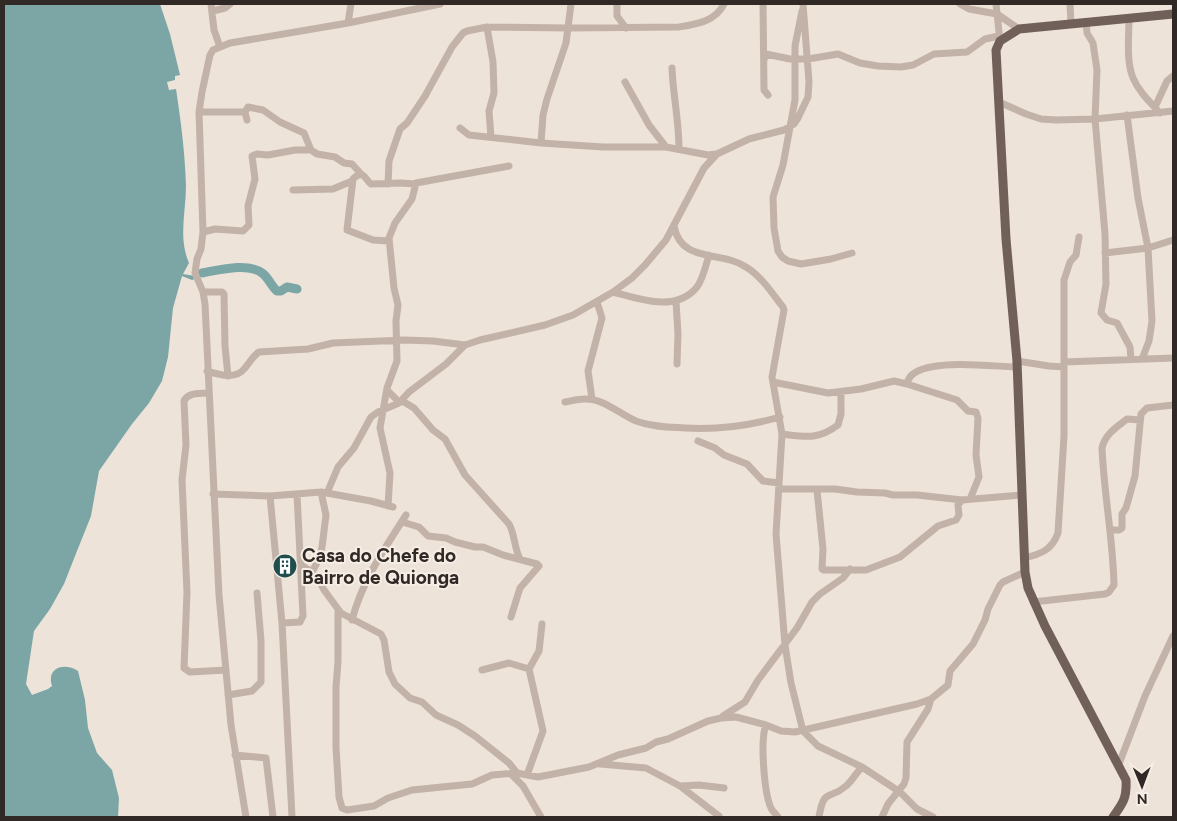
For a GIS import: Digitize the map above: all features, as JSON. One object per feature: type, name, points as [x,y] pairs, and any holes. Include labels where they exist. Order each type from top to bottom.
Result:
[{"type":"main road","points":[[1113,817],[1123,803],[1126,793],[1126,780],[1033,602],[1025,572],[1017,362],[1006,239],[996,55],[1000,39],[1020,29],[1173,14]]},
{"type":"street","points":[[220,47],[214,30],[212,7],[226,8],[230,4]]},
{"type":"street","points":[[348,23],[351,4]]},
{"type":"street","points":[[246,817],[235,755],[219,594],[204,292],[195,273],[203,232],[199,112],[208,59],[213,50],[230,43],[348,23],[440,4]]},
{"type":"street","points":[[541,143],[543,115],[569,28],[571,4]]},
{"type":"street","points":[[617,4],[617,16],[626,28]]},
{"type":"street","points":[[388,184],[389,161],[400,129],[426,96],[449,51],[463,33],[474,28],[487,27],[679,27],[712,19],[724,4]]},
{"type":"street","points":[[764,4],[764,90],[768,95]]},
{"type":"street","points":[[803,4],[798,23],[794,59],[795,100],[783,165],[773,197],[774,228],[778,251],[788,261],[801,264],[852,253]]},
{"type":"street","points":[[460,128],[469,135],[541,143],[603,147],[666,147],[679,148],[703,155],[717,154],[749,139],[784,130],[790,127],[798,118],[807,102],[809,82],[803,4]]},
{"type":"street","points":[[960,4],[969,9],[997,14],[1020,29]]},
{"type":"street","points":[[764,60],[766,54],[794,59],[808,59],[835,54],[860,63],[901,67],[913,65],[934,54],[967,52],[985,39],[1000,39],[996,4]]},
{"type":"street","points":[[1070,4],[1071,24]]},
{"type":"street","points":[[1128,18],[1130,65],[1133,77],[1145,97],[1157,110]]},
{"type":"street","points":[[1086,22],[1097,70],[1095,119],[1106,284],[1101,314],[1107,320],[1117,323],[1130,347],[1131,359]]},
{"type":"street","points":[[487,27],[494,78],[494,94],[489,111],[490,137]]},
{"type":"street","points":[[672,68],[673,90],[679,118],[679,148]]},
{"type":"street","points":[[1157,110],[1167,81],[1173,76]]},
{"type":"street","points":[[625,82],[649,125],[666,147]]},
{"type":"street","points":[[999,102],[1041,119],[1056,120],[1095,119],[1157,110],[1173,111]]},
{"type":"street","points":[[199,112],[246,116],[248,107],[260,109],[280,122],[304,133],[311,150],[317,154],[338,158],[344,163],[352,164],[367,178],[369,184],[415,184],[509,166]]},
{"type":"street","points":[[1127,115],[1138,198],[1148,248],[1152,321],[1149,341],[1142,358]]},
{"type":"street","points":[[203,232],[215,229],[243,231],[249,225],[248,206],[255,179],[252,156],[256,154],[268,155],[311,150]]},
{"type":"street","points":[[312,572],[320,557],[322,547],[326,515],[324,492],[338,467],[354,448],[371,417],[400,402],[465,346],[480,340],[544,325],[573,315],[613,292],[632,278],[666,240],[704,168],[717,154]]},
{"type":"street","points":[[362,175],[355,176],[352,181],[350,216],[347,230],[373,240],[389,241]]},
{"type":"street","points":[[293,190],[334,189],[352,181]]},
{"type":"street","points":[[214,494],[270,496],[324,492],[390,506],[390,473],[380,428],[387,390],[397,361],[398,341],[396,321],[398,305],[394,288],[389,241],[396,223],[412,199],[415,184]]},
{"type":"street","points":[[674,226],[677,239],[685,247],[692,252],[709,255],[744,266],[760,280],[783,307],[784,313],[773,367],[773,382],[782,434],[776,534],[785,645],[791,682],[803,731],[818,746],[862,767],[900,792],[917,809],[934,817]]},
{"type":"street","points":[[1024,558],[1043,553],[1055,542],[1058,533],[1062,485],[1064,280],[1070,262],[1076,255],[1079,237]]},
{"type":"street","points":[[1105,254],[1148,248],[1173,240]]},
{"type":"street","points":[[613,292],[655,302],[682,299],[698,286],[709,255]]},
{"type":"street","points":[[204,292],[222,292],[224,294],[225,346],[228,376]]},
{"type":"street","points":[[676,301],[677,364]]},
{"type":"street","points":[[592,399],[588,371],[602,318],[597,302]]},
{"type":"street","points":[[207,370],[228,376],[241,373],[256,354],[263,350],[308,349],[333,343],[416,340],[465,346]]},
{"type":"street","points":[[907,384],[912,374],[924,368],[952,364],[1014,367],[1017,362],[1049,366],[1142,358],[1173,358]]},
{"type":"street","points":[[773,382],[828,393],[841,393],[894,382],[907,384],[957,400],[968,411],[976,412],[978,418],[976,455],[979,477],[970,499]]},
{"type":"street","points":[[387,390],[400,402],[404,402],[414,408],[433,430],[445,439],[465,475],[501,514],[511,528],[520,559]]},
{"type":"street","points":[[208,393],[190,395],[184,401],[186,445],[182,480],[187,600],[184,668],[190,672],[226,670]]},
{"type":"street","points":[[782,434],[812,437],[830,431],[838,425],[841,414],[841,393]]},
{"type":"street","points":[[565,402],[584,398],[592,399],[606,404],[636,421],[667,428],[700,430],[728,428],[760,423],[780,417]]},
{"type":"street","points":[[1111,530],[1122,528],[1122,514],[1126,508],[1135,476],[1141,414],[1147,408],[1173,405]]},
{"type":"street","points":[[1033,602],[1109,592],[1114,585],[1111,530],[1105,502],[1103,441],[1114,428],[1127,419],[1140,420]]},
{"type":"street","points":[[698,441],[715,448],[724,455],[747,464],[763,481],[779,486],[816,490],[917,495],[962,500],[1022,496]]},
{"type":"street","points":[[816,490],[823,549],[822,569],[872,568],[905,554],[940,525],[956,520],[959,515],[958,505],[962,500]]},
{"type":"street","points":[[282,624],[297,624],[302,619],[302,564],[296,494]]},
{"type":"street","points":[[270,496],[282,624],[292,817]]},
{"type":"street","points":[[352,620],[368,577],[406,515]]},
{"type":"street","points":[[402,522],[419,527],[428,536],[446,538],[475,547],[483,547],[503,555],[537,564],[539,566],[520,588],[511,617]]},
{"type":"street","points":[[302,564],[312,572],[338,610],[352,620],[382,634],[389,672],[395,684],[410,698],[420,701],[436,715],[458,725],[475,736],[509,763],[541,817]]},
{"type":"street","points":[[338,610],[336,747],[339,798],[342,808],[347,810],[374,806],[388,798],[412,790],[469,784],[492,775],[545,776],[599,764],[615,756],[646,748],[656,742],[721,718],[743,705],[758,680],[797,628],[812,602],[843,578],[850,569]]},
{"type":"street","points":[[721,718],[736,717],[781,730],[803,731],[917,704],[930,699],[948,685],[950,671],[973,644],[1000,585],[1006,580],[1025,572]]},
{"type":"street","points":[[228,694],[252,691],[261,682],[261,641],[257,593]]},
{"type":"street","points":[[527,775],[543,731],[529,669],[539,651],[542,624]]},
{"type":"street","points":[[1119,764],[1145,696],[1173,636]]},
{"type":"street","points":[[482,670],[509,663],[529,669]]},
{"type":"street","points":[[882,817],[888,804],[900,792],[906,778],[907,742],[928,709],[930,699]]},
{"type":"street","points":[[766,725],[763,733],[764,773],[770,807],[778,817]]},
{"type":"street","points":[[235,755],[266,758],[273,817]]},
{"type":"street","points":[[599,764],[646,768],[680,786],[719,816]]},
{"type":"street","points":[[819,817],[821,804],[825,798],[846,787],[862,767]]},
{"type":"street","points":[[680,786],[699,785],[724,788]]},
{"type":"water","points":[[4,4],[160,4],[180,75],[175,76],[175,80],[167,82],[169,90],[176,89],[184,150],[186,186],[183,235],[189,263],[183,274],[195,276],[202,271],[213,272],[192,280],[182,276],[173,308],[168,357],[162,381],[149,403],[99,471],[91,516],[64,584],[50,609],[34,631],[26,684],[32,695],[52,686],[52,675],[58,668],[67,667],[78,671],[85,700],[88,728],[97,753],[112,770],[119,798],[118,817],[4,817]]},
{"type":"waterway","points":[[202,273],[241,267],[249,268],[262,273],[277,291],[287,287],[297,289]]},
{"type":"place","name":"Casa do Chefe do Bairro de Quionga","points":[[285,566]]}]
